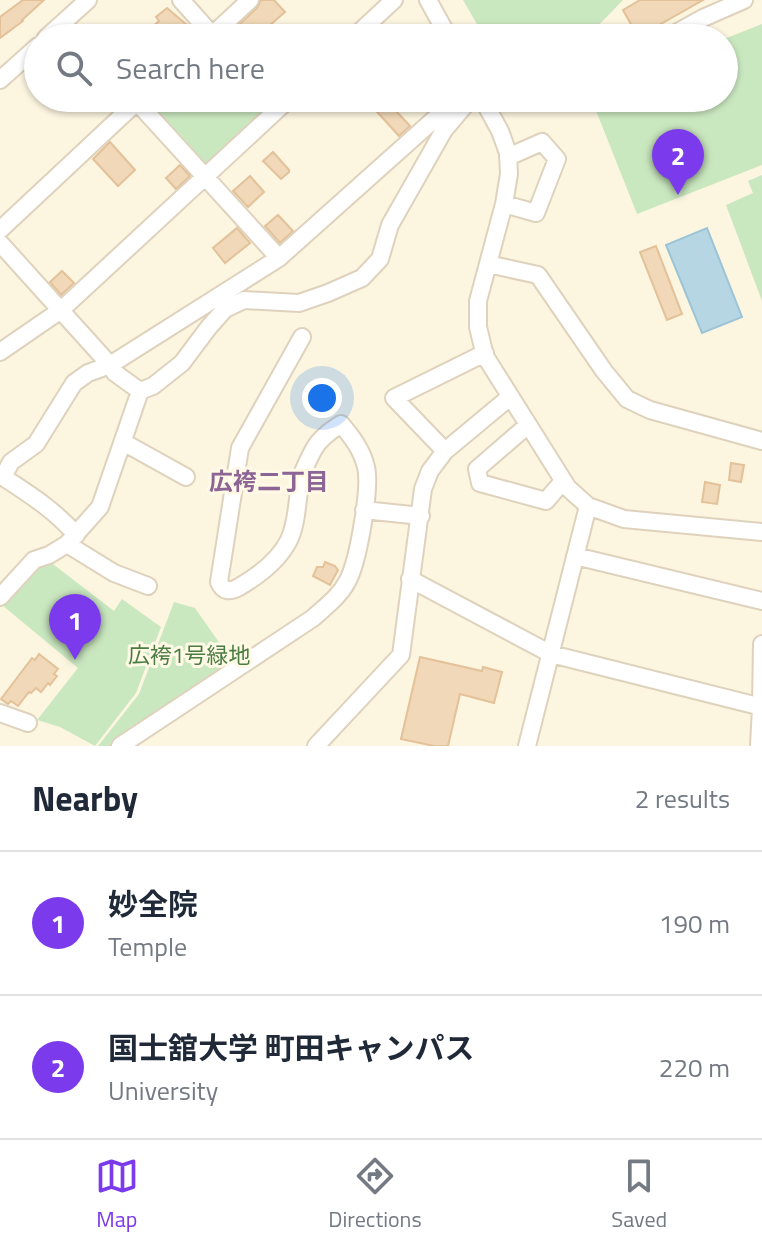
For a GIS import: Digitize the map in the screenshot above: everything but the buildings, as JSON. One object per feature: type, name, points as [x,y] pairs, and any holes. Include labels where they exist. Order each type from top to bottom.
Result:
[{"type":"street","points":[[61,24],[88,0]]},
{"type":"street","points":[[181,0],[201,24]]},
{"type":"street","points":[[225,24],[250,0]]},
{"type":"street","points":[[368,24],[394,0]]},
{"type":"street","points":[[428,0],[441,24]]},
{"type":"street","points":[[692,24],[744,0]]},
{"type":"street","points":[[0,80],[24,59]]},
{"type":"street","points":[[0,230],[126,112]]},
{"type":"street","points":[[149,112],[279,258]]},
{"type":"street","points":[[0,352],[61,310],[205,177],[269,112]]},
{"type":"street","points":[[148,586],[114,573],[72,540],[66,523],[3,477],[6,460],[36,444],[74,383],[88,373],[110,365],[279,258],[442,112]]},
{"type":"street","points":[[140,391],[153,386],[182,363],[225,309],[244,300],[299,303],[362,278],[380,259],[390,225],[444,130],[459,112]]},
{"type":"street","points":[[490,112],[500,131],[508,157],[509,174],[478,301],[478,327],[485,353],[563,481],[588,506],[624,519],[762,532]]},
{"type":"street","points":[[504,204],[536,213],[557,159],[542,142],[508,157]]},
{"type":"street","points":[[0,243],[115,373],[140,391]]},
{"type":"street","points":[[488,264],[538,275],[627,399],[650,410],[762,441]]},
{"type":"street","points":[[120,746],[313,618],[347,583],[355,562],[368,483],[359,446],[341,424],[329,431],[315,446],[303,472],[289,540],[273,562],[235,590],[221,588],[219,582],[240,448],[302,337]]},
{"type":"street","points":[[445,451],[394,398],[485,353]]},
{"type":"street","points":[[0,597],[34,560],[49,555],[72,540],[100,507],[140,391]]},
{"type":"street","points":[[316,746],[401,655],[423,489],[430,471],[445,451],[510,397]]},
{"type":"street","points":[[528,425],[477,469],[480,483],[546,501],[563,481]]},
{"type":"street","points":[[123,442],[186,477]]},
{"type":"street","points":[[527,746],[588,506]]},
{"type":"street","points":[[364,510],[421,516]]},
{"type":"street","points":[[575,556],[762,601]]},
{"type":"street","points":[[410,579],[551,654],[762,707]]},
{"type":"street","points":[[759,746],[762,644]]},
{"type":"street","points":[[0,713],[28,723]]},
{"type":"green space","points":[[463,0],[623,0],[600,24],[477,24]]},
{"type":"green space","points":[[762,24],[762,165],[637,214],[597,112],[738,112],[738,33]]},
{"type":"green space","points":[[151,112],[271,112],[204,173]]},
{"type":"green space","points":[[762,175],[762,301],[726,205],[753,193],[748,181]]},
{"type":"green space","points":[[49,561],[114,611],[122,599],[161,627],[136,693],[95,746],[60,727],[37,720],[78,668],[2,605],[39,564]]},
{"type":"green space","name":"広袴1号緑地","points":[[174,602],[195,608],[232,661],[231,667],[110,746],[98,746],[139,694]]},
{"type":"water","points":[[707,228],[742,317],[702,333],[666,245]]},
{"type":"place","name":"国士舘大学 町田キャンパス","points":[[678,195]]},
{"type":"place","name":"妙全院","points":[[75,660]]},
{"type":"district","name":"広袴二丁目","points":[[269,482]]}]
